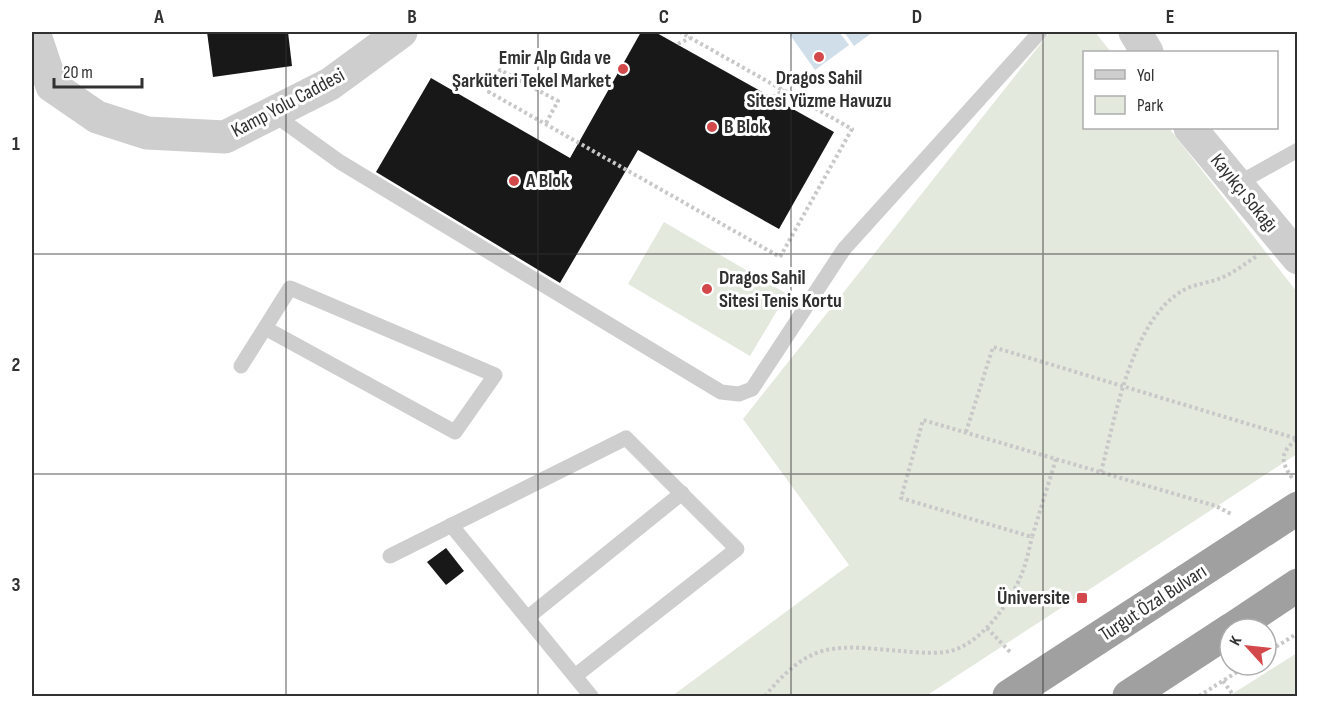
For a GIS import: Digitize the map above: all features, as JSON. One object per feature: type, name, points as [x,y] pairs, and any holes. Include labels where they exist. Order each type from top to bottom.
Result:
[{"type":"highway","name":"Turgut Özal Bulvarı","points":[[1009,696],[1296,495]]},
{"type":"highway","points":[[1249,617],[1298,585]]},
{"type":"highway","points":[[1129,696],[1218,638]]},
{"type":"street","name":"Kamp Yolu Caddesi","points":[[34,32],[52,86],[97,117],[147,133],[225,137],[330,84],[401,32]]},
{"type":"street","points":[[1136,32],[1146,51]]},
{"type":"street","name":"Kayıkçı Sokağı","points":[[1192,129],[1290,249]]},
{"type":"lane","points":[[272,113],[340,162],[691,374],[721,392],[739,394],[752,389],[844,249],[1040,32]]},
{"type":"lane","points":[[1237,184],[1298,150]]},
{"type":"lane","points":[[241,366],[290,288],[495,375],[455,432],[265,328]]},
{"type":"lane","points":[[390,556],[626,438],[737,549],[575,676]]},
{"type":"lane","points":[[527,618],[682,493]]},
{"type":"lane","points":[[451,525],[591,696]]},
{"type":"path","points":[[546,123],[558,100],[500,70],[489,92],[780,257],[852,129],[680,32]]},
{"type":"path","points":[[678,44],[691,38]]},
{"type":"path","points":[[772,97],[784,90]]},
{"type":"path","points":[[1101,472],[1137,345],[1160,311],[1182,291],[1222,278],[1290,249]]},
{"type":"path","points":[[966,432],[993,347],[1297,439]]},
{"type":"path","points":[[1032,537],[901,498],[923,420],[1216,506],[1233,515]]},
{"type":"path","points":[[1296,495],[1283,461],[1288,447],[1297,439]]},
{"type":"path","points":[[765,696],[803,659],[825,650],[849,648],[947,652],[968,644],[987,628],[1009,601],[1022,573],[1056,459]]},
{"type":"path","points":[[987,628],[1011,653]]},
{"type":"path","points":[[1278,646],[1298,633]]},
{"type":"path","points":[[1199,696],[1229,677]]},
{"type":"path","points":[[1223,681],[1234,696]]},
{"type":"green space","points":[[1050,32],[1095,32],[1110,51],[1083,51],[1083,129],[1170,129],[1297,292],[1297,454],[926,696],[672,696],[849,565],[743,419]]},
{"type":"green space","name":"Dragos Sahil Sitesi Tenis Kortu","points":[[664,222],[787,294],[750,356],[628,284]]},
{"type":"green space","points":[[1297,653],[1297,696],[1229,696],[1259,677],[1278,677],[1278,665]]},
{"type":"shaded area","name":"Dragos Sahil Sitesi Yüzme Havuzu","points":[[788,32],[839,32],[849,45],[815,70]]},
{"type":"shaded area","points":[[844,32],[873,32],[854,46]]},
{"type":"building","points":[[207,32],[288,32],[292,66],[213,77]]},
{"type":"building","points":[[641,32],[655,32],[834,132],[779,229],[638,150],[560,283],[376,172],[431,78],[570,158]]},
{"type":"building","points":[[446,548],[464,571],[446,585],[427,562]]},
{"type":"place","name":"Dragos Sahil Sitesi Yüzme Havuzu","points":[[819,57]]},
{"type":"place","name":"Emir Alp Gıda ve Şarküteri Tekel Market","points":[[623,69]]},
{"type":"place","name":"B Blok","points":[[712,127]]},
{"type":"place","name":"A Blok","points":[[514,181]]},
{"type":"place","name":"Dragos Sahil Sitesi Tenis Kortu","points":[[707,289]]},
{"type":"place","name":"Üniversite","points":[[1082,598]]}]
